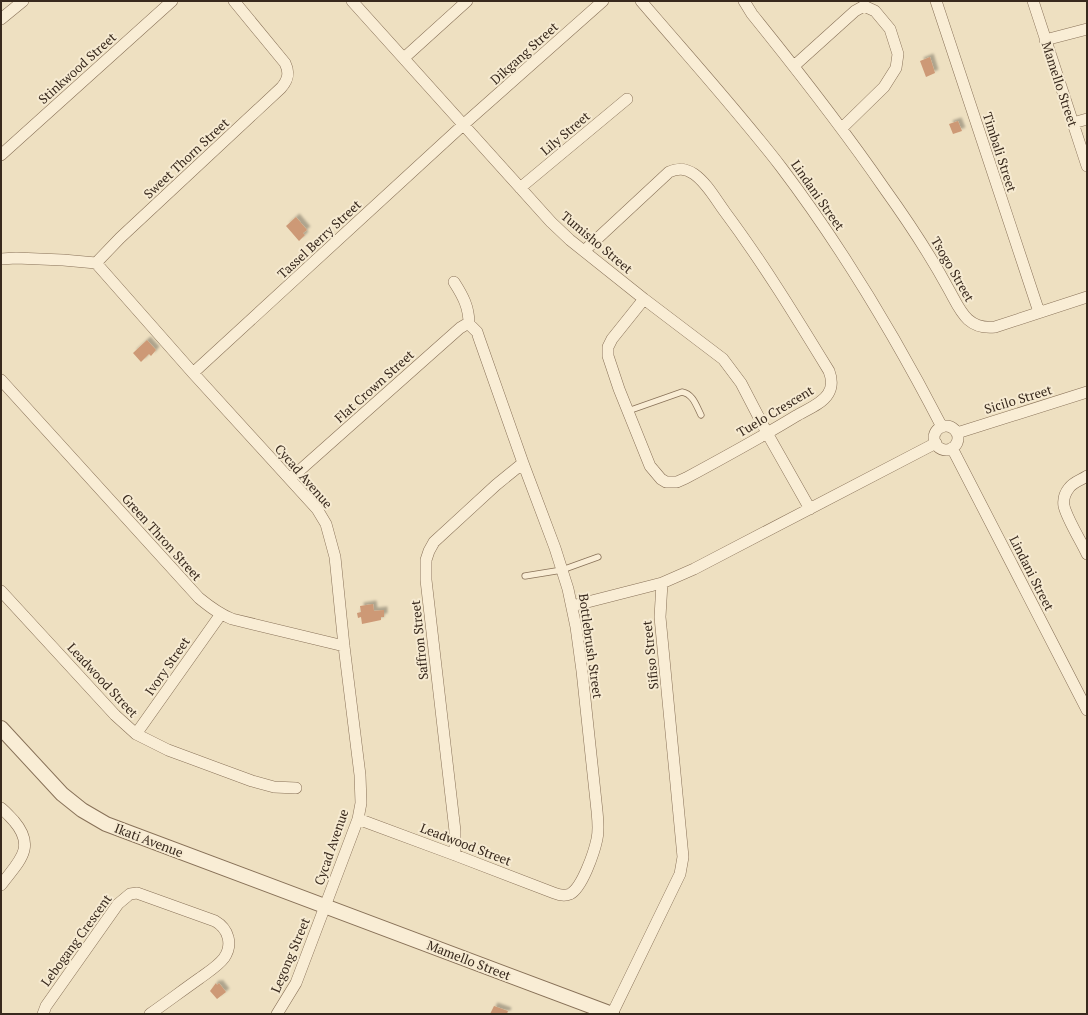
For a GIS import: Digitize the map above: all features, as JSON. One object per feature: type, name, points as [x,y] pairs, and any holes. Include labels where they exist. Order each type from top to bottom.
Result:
[{"type":"street","points":[[1,19],[23,1]]},
{"type":"street","name":"Stinkwood Street","points":[[1,155],[172,1]]},
{"type":"street","name":"Sweet Thorn Street","points":[[96,264],[120,238],[281,88],[288,76],[288,70],[281,57],[234,1]]},
{"type":"street","name":"Tumisho Street","points":[[352,1],[551,222],[584,251],[644,299],[723,359],[741,383],[767,433],[810,508]]},
{"type":"street","points":[[404,58],[467,1]]},
{"type":"street","name":"Dikgang Street","points":[[463,125],[603,1]]},
{"type":"street","name":"Lindani Street","points":[[641,1],[748,126],[782,168],[809,206],[876,306],[916,376],[942,427]]},
{"type":"street","name":"Tsogo Street","points":[[744,1],[752,14],[842,128],[914,232],[944,280],[962,314],[968,320],[981,327],[995,327],[1087,297]]},
{"type":"street","name":"Timbali Street","points":[[936,1],[1039,312]]},
{"type":"street","name":"Mamello Street","points":[[1033,1],[1087,166]]},
{"type":"street","points":[[794,66],[855,11],[864,6],[875,11],[890,29],[898,54],[896,68],[884,87],[842,128]]},
{"type":"street","points":[[1045,40],[1087,29]]},
{"type":"street","name":"Lily Street","points":[[520,188],[628,99]]},
{"type":"street","points":[[1073,123],[1087,119]]},
{"type":"street","name":"Tassel Berry Street","points":[[193,373],[463,125]]},
{"type":"street","name":"Tuelo Crescent","points":[[584,251],[668,172],[675,169],[683,169],[696,176],[703,182],[738,229],[793,311],[829,371],[832,379],[832,387],[822,400],[767,433],[686,478],[677,482],[666,482],[661,479],[650,466],[608,356],[608,347],[612,339],[644,299]]},
{"type":"street","points":[[1,259],[16,258],[63,260],[96,264]]},
{"type":"street","name":"Cycad Avenue","points":[[96,264],[317,509],[330,534],[335,557],[360,775],[361,803],[358,819],[326,906]]},
{"type":"street","name":"Bottlebrush Street","points":[[454,282],[467,306],[473,328],[562,570],[572,606],[582,671],[598,828],[594,850],[582,880],[574,891],[570,894],[564,895]]},
{"type":"street","name":"Flat Crown Street","points":[[290,479],[460,328],[465,325],[473,328]]},
{"type":"street","name":"Green Thron Street","points":[[1,380],[199,598],[210,607],[221,614],[246,622],[344,646]]},
{"type":"street","name":"Sicilo Street","points":[[957,433],[1087,392]]},
{"type":"street","points":[[942,427],[950,427],[957,433],[958,440],[952,448],[943,449],[936,443],[934,438],[936,433],[942,427]]},
{"type":"street","points":[[572,606],[662,583],[694,568],[936,443]]},
{"type":"street","name":"Lindani Street","points":[[952,448],[1087,710]]},
{"type":"street","name":"Saffron Street","points":[[455,855],[454,831],[426,580],[426,560],[428,551],[434,542],[496,485],[523,463]]},
{"type":"street","points":[[1087,476],[1069,487],[1066,493],[1064,506],[1087,554]]},
{"type":"street","name":"Sifiso Street","points":[[612,1014],[680,874],[683,857],[661,633],[660,603],[662,583]]},
{"type":"street","name":"Leadwood Street","points":[[1,590],[115,715],[136,734],[168,750],[252,781],[278,788],[296,788]]},
{"type":"street","name":"Ivory Street","points":[[136,734],[221,614]]},
{"type":"street","name":"Ikati Avenue","points":[[1,728],[62,794],[72,803],[94,817],[132,834],[326,906]]},
{"type":"street","points":[[1,808],[20,828],[26,842],[21,857],[1,885]]},
{"type":"street","name":"Leadwood Street","points":[[358,819],[554,893],[564,895]]},
{"type":"street","name":"Lebogang Crescent","points":[[43,1014],[46,1006],[118,904],[130,894],[137,893],[215,921],[224,928],[229,942],[228,951],[218,964],[150,1014]]},
{"type":"street","name":"Mamello Street","points":[[326,906],[612,1014]]},
{"type":"street","name":"Legong Street","points":[[277,1014],[296,983],[326,906]]},
{"type":"lane","points":[[628,411],[682,392],[688,393],[693,398],[701,415]]},
{"type":"lane","points":[[525,576],[562,570],[598,557]]},
{"type":"building","points":[[930,57],[935,73],[926,77],[920,61]]},
{"type":"building","points":[[958,121],[962,131],[953,134],[949,124]]},
{"type":"building","points":[[296,217],[307,230],[303,233],[305,235],[299,241],[286,226]]},
{"type":"building","points":[[147,340],[156,350],[151,356],[149,354],[141,362],[133,353]]},
{"type":"building","points":[[373,604],[374,611],[384,610],[384,617],[381,617],[381,620],[362,624],[361,617],[358,618],[357,613],[361,612],[360,606]]},
{"type":"building","points":[[216,983],[217,985],[219,983],[226,992],[217,999],[210,991]]},
{"type":"building","points":[[494,1006],[508,1011],[507,1014],[490,1014]]}]
